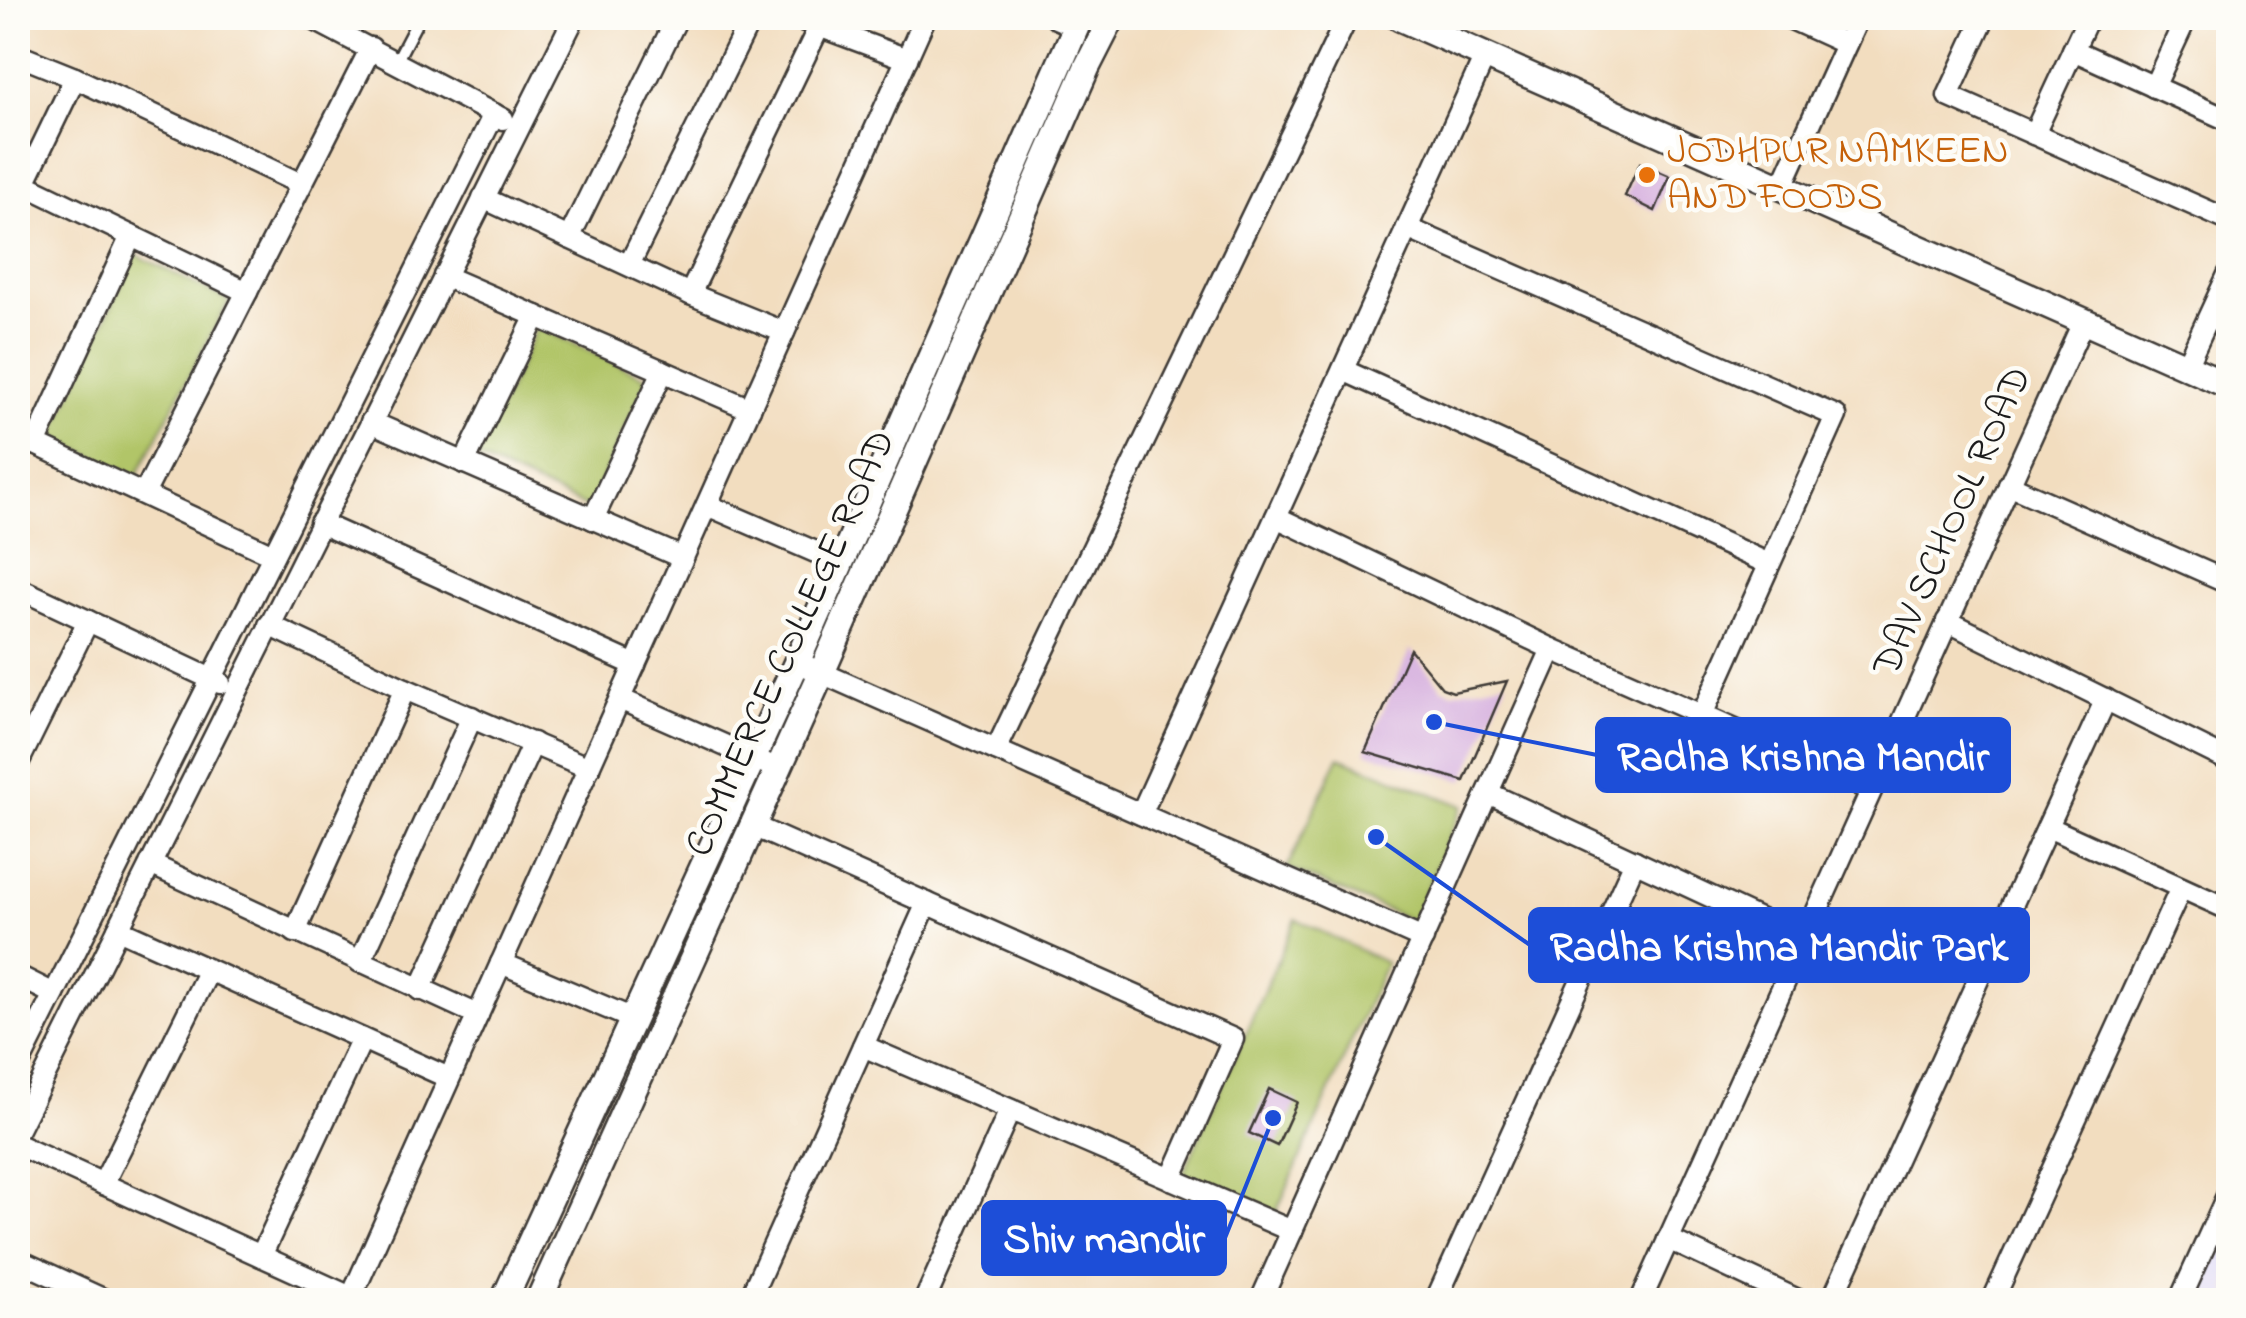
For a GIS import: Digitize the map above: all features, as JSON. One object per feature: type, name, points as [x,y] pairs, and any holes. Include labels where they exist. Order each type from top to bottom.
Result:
[{"type":"street","points":[[311,18],[518,127]]},
{"type":"street","points":[[18,1130],[574,18]]},
{"type":"street","points":[[568,238],[677,18]]},
{"type":"street","points":[[629,265],[751,18]]},
{"type":"street","points":[[796,18],[907,59]]},
{"type":"street","points":[[18,1145],[351,1299],[926,18]]},
{"type":"street","name":"COMMERCE COLLEGE ROAD","points":[[539,1300],[1112,18]]},
{"type":"street","points":[[996,750],[1347,18]]},
{"type":"street","points":[[1400,18],[2228,385]]},
{"type":"street","points":[[1789,18],[1846,44]]},
{"type":"street","points":[[1782,186],[1858,18]]},
{"type":"street","points":[[1984,18],[1948,96],[2228,220]]},
{"type":"street","points":[[2034,134],[2088,18]]},
{"type":"street","points":[[2154,87],[2186,18]]},
{"type":"street","points":[[504,1300],[797,662],[1071,21]]},
{"type":"street","points":[[690,294],[820,27]]},
{"type":"street","points":[[144,494],[370,48]]},
{"type":"street","points":[[2073,50],[2228,120]]},
{"type":"street","points":[[1142,814],[1486,54]]},
{"type":"street","points":[[18,55],[301,184]]},
{"type":"street","points":[[75,78],[21,190],[132,236],[247,292]]},
{"type":"street","points":[[18,1066],[494,114]]},
{"type":"street","points":[[483,198],[690,294],[784,332]]},
{"type":"street","points":[[1407,228],[1836,416],[1702,715]]},
{"type":"street","points":[[132,236],[26,440],[273,555]]},
{"type":"street","points":[[2186,366],[2228,275]]},
{"type":"street","points":[[444,276],[750,409]]},
{"type":"street","points":[[464,462],[536,316]]},
{"type":"street","name":"DAV SCHOOL ROAD","points":[[1641,1300],[2084,320]]},
{"type":"street","points":[[1343,370],[1769,564]]},
{"type":"street","points":[[593,519],[663,372]]},
{"type":"street","points":[[371,422],[683,558]]},
{"type":"street","points":[[2009,485],[2228,582]]},
{"type":"street","points":[[706,505],[841,562]]},
{"type":"street","points":[[1276,517],[1552,649],[1871,790]]},
{"type":"street","points":[[320,523],[635,665]]},
{"type":"street","points":[[18,588],[237,691]]},
{"type":"street","points":[[1948,621],[2228,760]]},
{"type":"street","points":[[20,750],[88,622]]},
{"type":"street","points":[[270,625],[405,690],[588,768]]},
{"type":"street","points":[[1261,1300],[1552,649]]},
{"type":"street","points":[[797,662],[1423,939]]},
{"type":"street","points":[[295,932],[405,690]]},
{"type":"street","points":[[620,698],[778,769]]},
{"type":"street","points":[[1832,1300],[2106,699]]},
{"type":"street","points":[[360,962],[472,717]]},
{"type":"street","points":[[420,990],[534,744]]},
{"type":"street","points":[[1488,792],[1804,940]]},
{"type":"street","points":[[753,826],[1234,1039],[1170,1178]]},
{"type":"street","points":[[2048,827],[2228,909]]},
{"type":"street","points":[[1436,1300],[1635,861]]},
{"type":"street","points":[[150,864],[478,1015]]},
{"type":"street","points":[[1993,1300],[2181,888]]},
{"type":"street","points":[[749,1300],[927,903]]},
{"type":"street","points":[[118,928],[450,1078]]},
{"type":"street","points":[[501,962],[631,1018]]},
{"type":"street","points":[[103,1184],[209,970]]},
{"type":"street","points":[[18,976],[54,994]]},
{"type":"street","points":[[262,1256],[362,1039]]},
{"type":"street","points":[[863,1046],[1292,1231]]},
{"type":"street","points":[[925,1300],[1010,1110]]},
{"type":"street","points":[[2180,1300],[2228,1194]]},
{"type":"street","points":[[1668,1239],[1798,1300]]},
{"type":"street","points":[[18,1260],[105,1300]]},
{"type":"lane","points":[[396,62],[419,18]]},
{"type":"shaded area","points":[[2228,1230],[2228,1300],[2195,1300]]},
{"type":"green space","points":[[135,254],[229,301],[136,477],[52,437]]},
{"type":"green space","points":[[537,327],[648,378],[589,508],[477,458]]},
{"type":"green space","points":[[1339,757],[1463,806],[1413,921],[1287,868]]},
{"type":"green space","points":[[1296,919],[1386,963],[1275,1215],[1183,1174]]},
{"type":"building","points":[[1640,163],[1670,176],[1655,211],[1625,196]]},
{"type":"building","points":[[1410,649],[1442,688],[1453,692],[1507,681],[1464,781],[1365,752]]},
{"type":"building","points":[[1269,1089],[1297,1102],[1277,1146],[1249,1133]]},
{"type":"place","name":"JODHPUR NAMKEEN AND FOODS","points":[[1647,175]]},
{"type":"place","name":"Radha Krishna Mandir","points":[[1434,722]]},
{"type":"place","name":"Radha Krishna Mandir Park","points":[[1376,837]]},
{"type":"place","name":"Shiv mandir","points":[[1273,1118]]}]
